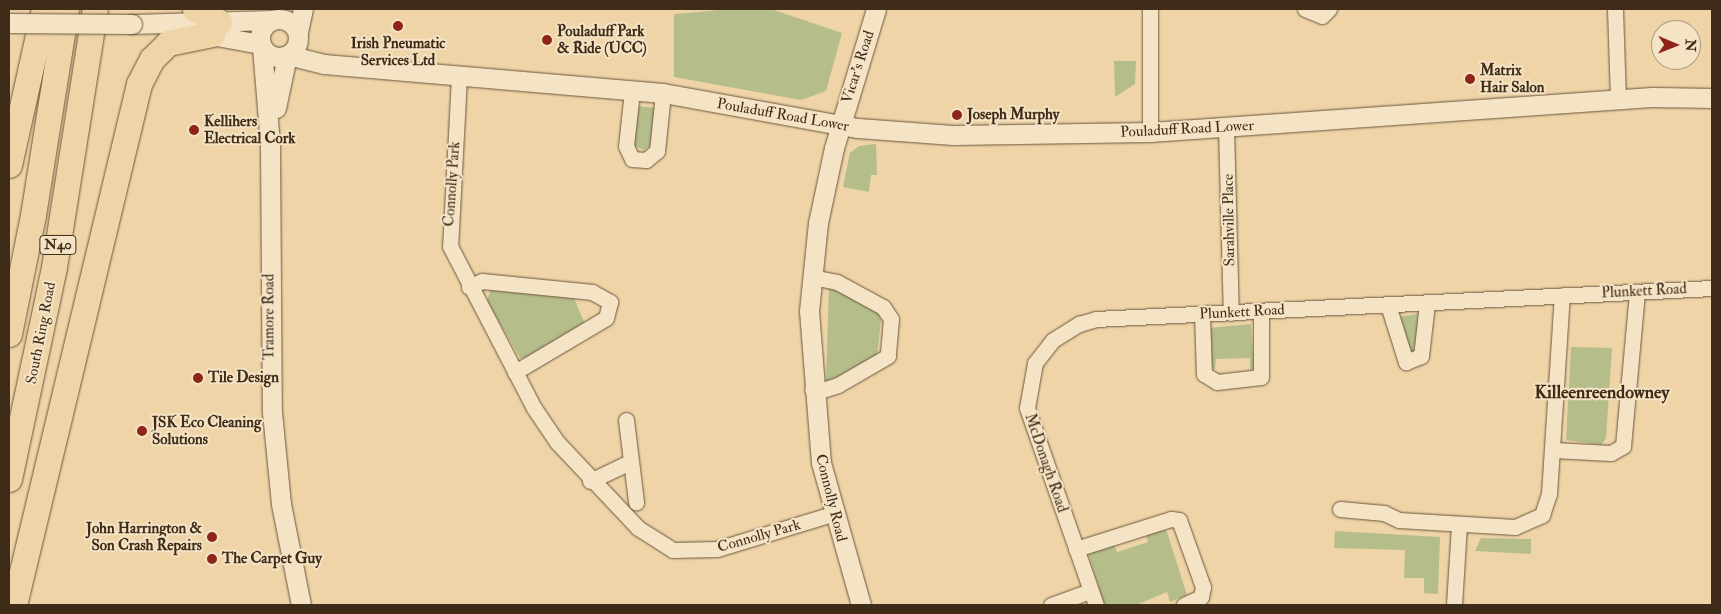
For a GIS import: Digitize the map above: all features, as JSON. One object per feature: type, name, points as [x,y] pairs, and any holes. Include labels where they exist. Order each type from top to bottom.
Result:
[{"type":"highway","points":[[9,165],[44,9]]},
{"type":"highway","name":"South Ring Road","points":[[9,334],[18,297],[66,9]]},
{"type":"highway","name":"South Ring Road","points":[[9,479],[54,267],[95,9]]},
{"type":"highway","points":[[14,605],[139,84],[152,58],[168,43],[216,28],[196,9]]},
{"type":"highway","points":[[9,326],[18,297]]},
{"type":"street","name":"Tramore Road","points":[[270,145],[303,9]]},
{"type":"street","name":"Vicar's Road","points":[[839,125],[876,9]]},
{"type":"street","points":[[1150,9],[1150,132]]},
{"type":"street","points":[[1305,9],[1322,16],[1329,9]]},
{"type":"street","points":[[1614,9],[1618,100]]},
{"type":"street","points":[[9,23],[132,24],[216,28],[278,16],[290,22],[293,46],[276,58],[261,45],[216,28]]},
{"type":"street","points":[[261,45],[262,29],[278,16]]},
{"type":"street","name":"Tramore Road","points":[[261,45],[270,145],[271,398],[281,504],[301,605]]},
{"type":"street","name":"Pouladuff Road Lower","points":[[293,46],[324,64],[663,93],[839,125],[953,135],[1150,132],[1618,100],[1712,98]]},
{"type":"street","name":"Connolly Park","points":[[459,77],[448,228],[454,259],[545,426],[590,481],[638,528],[673,550],[717,549],[832,514]]},
{"type":"street","points":[[632,91],[627,152],[632,159],[646,160],[657,151],[663,93]]},
{"type":"street","name":"Connolly Road","points":[[839,125],[812,277],[812,389],[832,514],[861,605]]},
{"type":"street","name":"Sarahville Place","points":[[1226,128],[1231,312]]},
{"type":"street","points":[[812,277],[837,282],[884,307],[892,319],[888,356],[838,385],[820,391],[812,389]]},
{"type":"street","points":[[469,287],[485,281],[592,292],[610,301],[606,318],[515,372]]},
{"type":"street","name":"Plunkett Road","points":[[1096,319],[1712,288]]},
{"type":"street","points":[[1553,450],[1611,453],[1623,446],[1637,292]]},
{"type":"street","points":[[1340,509],[1384,513],[1400,520],[1459,524],[1515,527],[1534,522],[1547,508],[1553,450],[1562,296]]},
{"type":"street","points":[[1388,305],[1406,362],[1422,356],[1427,303]]},
{"type":"street","points":[[1202,314],[1204,374],[1210,381],[1235,381],[1258,379],[1262,373],[1261,311]]},
{"type":"street","name":"McDonagh Road","points":[[1096,319],[1079,324],[1047,346],[1035,363],[1027,397],[1029,418],[1096,605]]},
{"type":"street","points":[[626,420],[636,502]]},
{"type":"street","points":[[590,481],[630,462]]},
{"type":"street","points":[[1076,549],[1171,519],[1179,520],[1203,587],[1201,597],[1184,605]]},
{"type":"street","points":[[1454,605],[1459,524]]},
{"type":"street","points":[[1051,605],[1090,591]]},
{"type":"green space","points":[[731,9],[771,9],[842,33],[826,91],[801,100],[674,77],[674,14]]},
{"type":"green space","points":[[1114,61],[1136,61],[1135,84],[1115,97]]},
{"type":"green space","points":[[637,106],[655,108],[651,145],[644,150],[633,145]]},
{"type":"green space","points":[[876,144],[877,175],[871,175],[869,192],[843,187],[850,153],[859,146]]},
{"type":"green space","points":[[829,286],[874,307],[881,319],[877,357],[844,377],[826,381]]},
{"type":"green space","points":[[491,288],[573,296],[585,324],[526,359],[520,358],[487,301]]},
{"type":"green space","points":[[1417,314],[1420,347],[1410,356],[1399,317]]},
{"type":"green space","points":[[1251,324],[1254,368],[1250,370],[1250,358],[1216,359],[1215,369],[1212,368],[1209,328]]},
{"type":"green space","points":[[1571,347],[1612,348],[1606,438],[1601,445],[1566,440]]},
{"type":"green space","points":[[1161,527],[1167,532],[1187,595],[1170,602],[1167,592],[1136,605],[1104,605],[1088,552],[1113,543],[1117,552],[1148,542],[1144,531]]},
{"type":"green space","points":[[1335,531],[1440,537],[1438,594],[1424,593],[1424,578],[1404,578],[1405,550],[1334,548]]},
{"type":"green space","points":[[1481,538],[1531,539],[1531,554],[1475,551]]},
{"type":"place","name":"Irish Pneumatic Services Ltd","points":[[398,26]]},
{"type":"place","name":"Pouladuff Park & Ride (UCC)","points":[[547,40]]},
{"type":"place","name":"Matrix Hair Salon","points":[[1470,79]]},
{"type":"place","name":"Joseph Murphy","points":[[957,115]]},
{"type":"place","name":"Kellihers Electrical Cork","points":[[194,130]]},
{"type":"place","name":"Tile Design","points":[[198,378]]},
{"type":"place","name":"JSK Eco Cleaning Solutions","points":[[142,431]]},
{"type":"place","name":"John Harrington & Son Crash Repairs","points":[[212,537]]},
{"type":"place","name":"The Carpet Guy","points":[[212,559]]},
{"type":"district","name":"Killeenreendowney","points":[[1602,393]]}]
